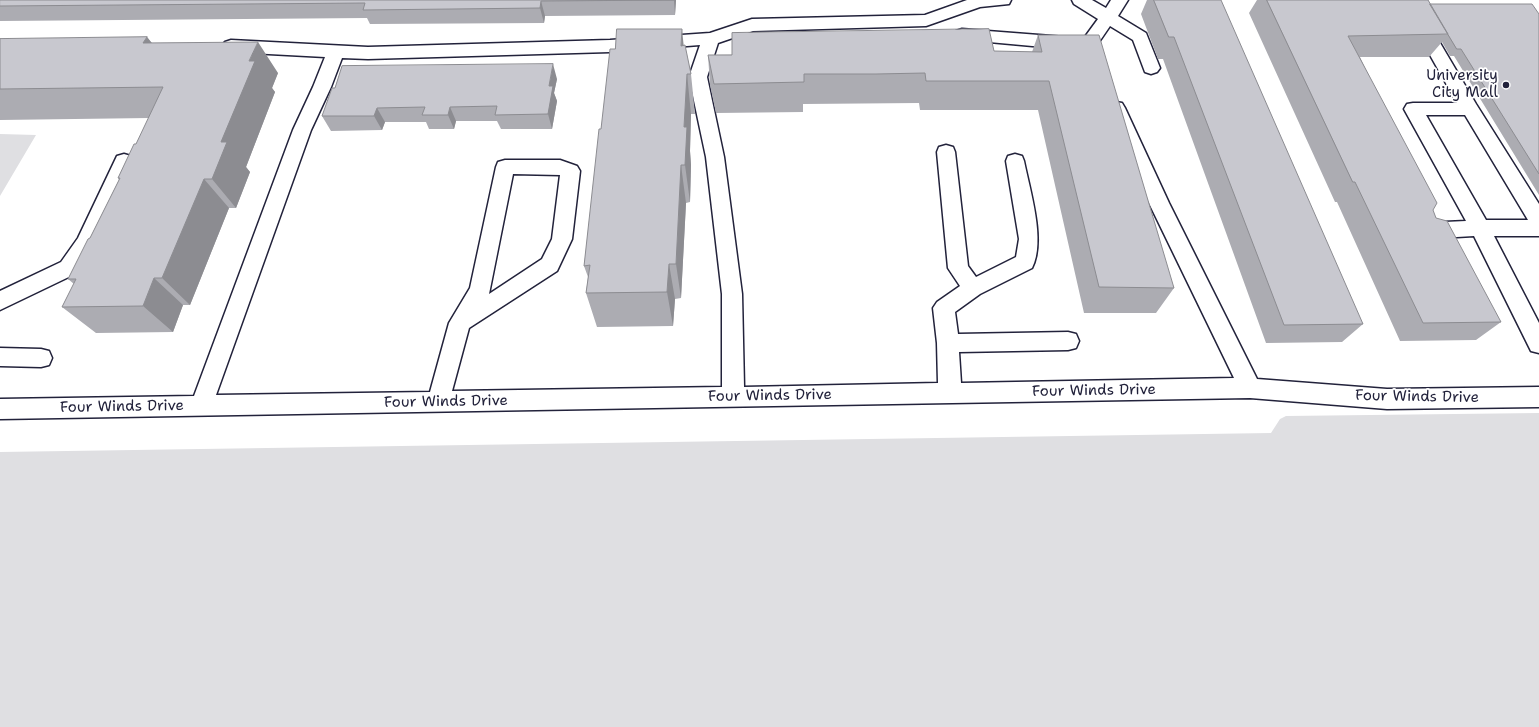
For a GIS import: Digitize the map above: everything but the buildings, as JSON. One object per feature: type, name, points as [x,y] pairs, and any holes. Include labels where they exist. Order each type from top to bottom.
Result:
[{"type":"street","points":[[213,45],[368,52],[610,46],[711,39],[752,24],[926,20],[978,2],[1003,0]]},
{"type":"street","points":[[1080,0],[1140,37],[1151,68]]},
{"type":"street","points":[[1088,45],[1120,0]]},
{"type":"street","points":[[1412,8],[1470,109],[1539,221]]},
{"type":"street","points":[[916,21],[942,34],[1088,45]]},
{"type":"street","points":[[711,39],[698,77],[715,157],[732,294],[733,397]]},
{"type":"street","points":[[1088,45],[1101,74]]},
{"type":"street","points":[[201,406],[302,130],[322,87],[336,51]]},
{"type":"street","points":[[1111,95],[1159,203],[1250,388]]},
{"type":"street","points":[[1470,109],[1412,109],[1480,228],[1539,344]]},
{"type":"street","points":[[946,152],[958,268],[973,288]]},
{"type":"street","points":[[0,300],[68,268],[86,243],[124,161]]},
{"type":"street","points":[[950,393],[948,343],[944,308],[973,288],[1025,262],[1029,239],[1015,161]]},
{"type":"street","points":[[438,402],[460,323],[480,290],[506,167],[560,167],[570,171],[562,238],[550,265],[460,323]]},
{"type":"street","points":[[1424,231],[1480,228],[1539,228]]},
{"type":"street","points":[[948,343],[1068,341]]},
{"type":"street","points":[[0,357],[41,358]]},
{"type":"street","name":"Four Winds Drive","points":[[0,409],[1250,388],[1387,400],[1539,397]]},
{"type":"shaded area","points":[[0,134],[36,135],[0,196]]},
{"type":"shaded area","points":[[1539,413],[1539,727],[0,727],[0,452],[1271,433],[1280,419],[1286,416]]},
{"type":"place","name":"University City Mall","points":[[1506,85]]}]
